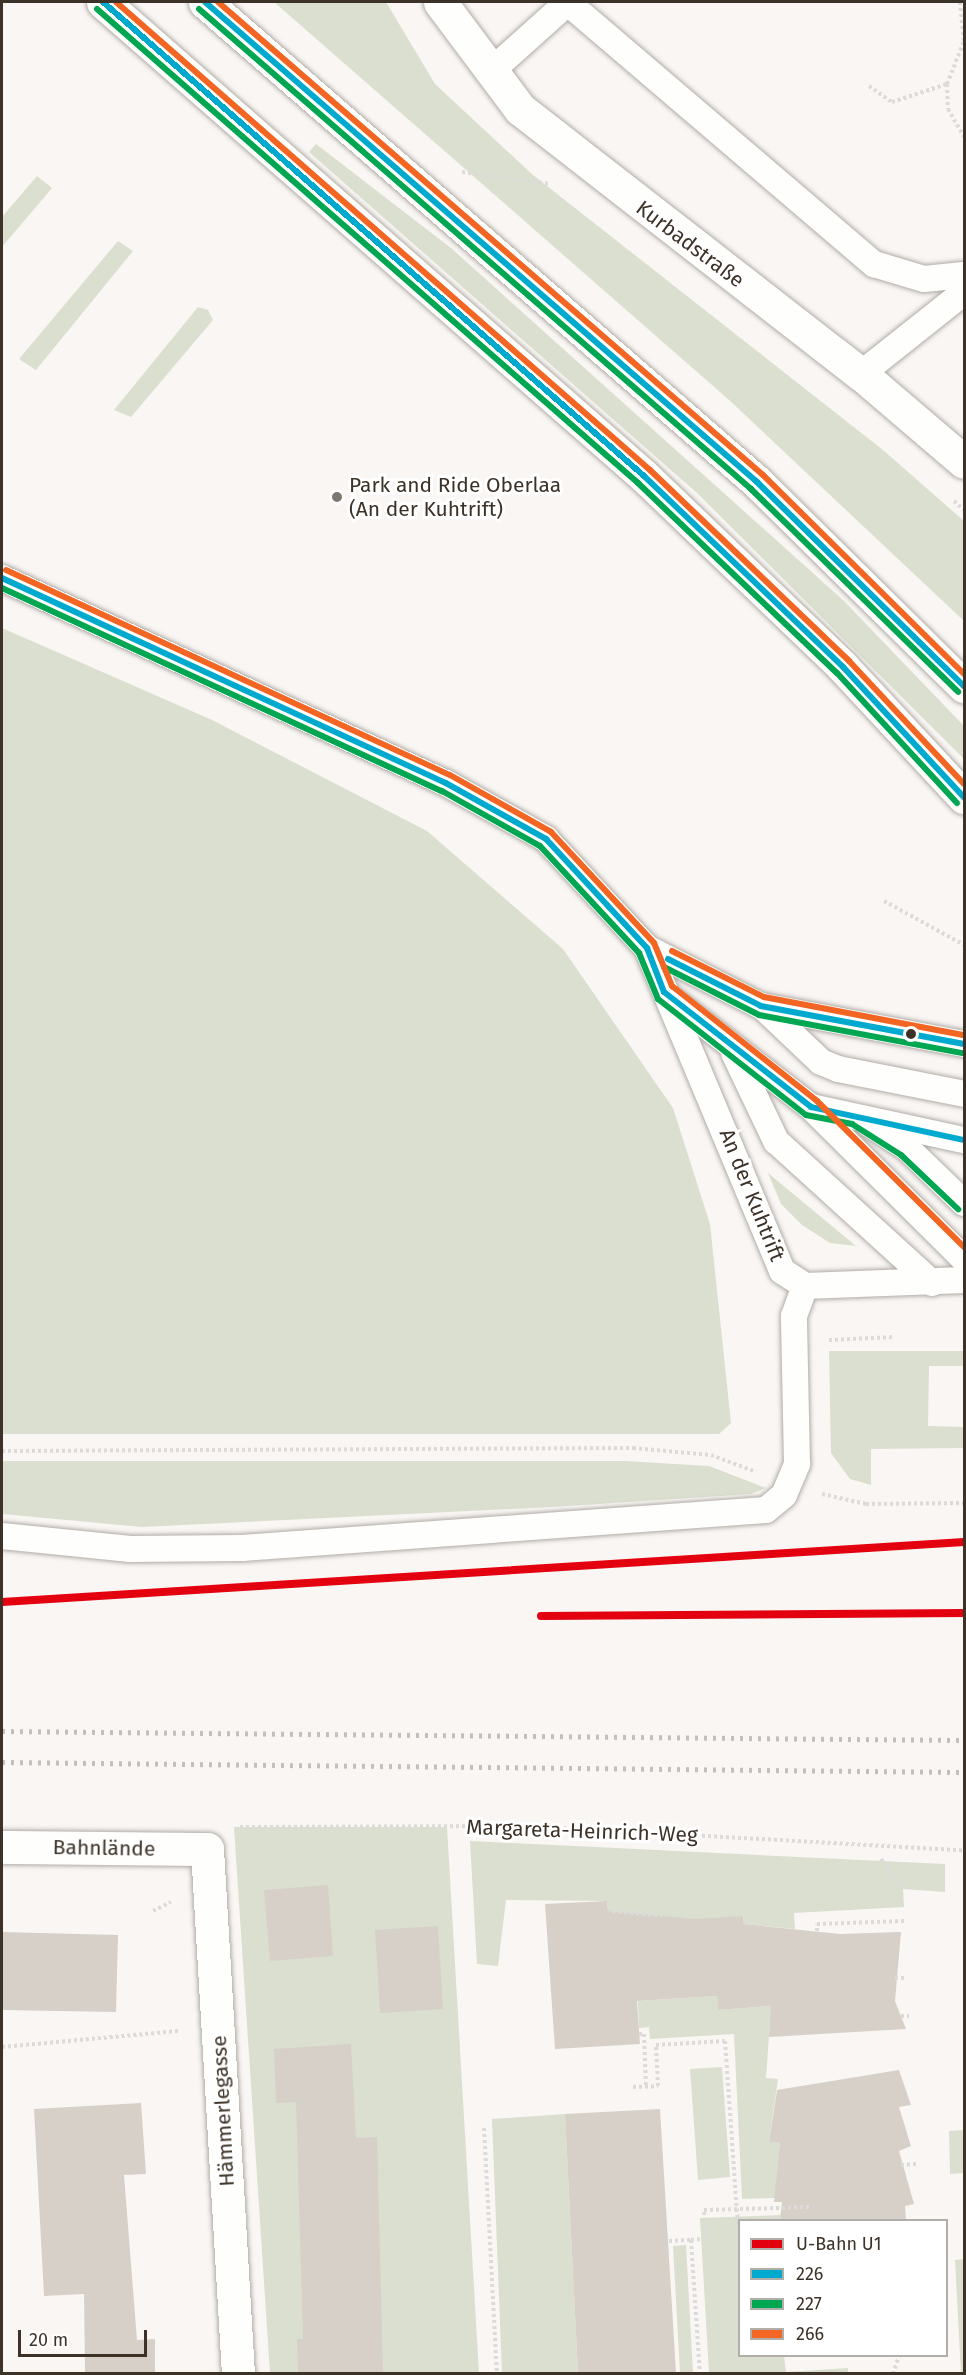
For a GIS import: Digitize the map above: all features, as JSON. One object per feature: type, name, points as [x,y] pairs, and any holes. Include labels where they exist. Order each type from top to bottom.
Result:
[{"type":"main road","points":[[103,2],[644,476],[843,667],[964,797]]},
{"type":"main road","points":[[205,2],[758,482],[964,686]]},
{"type":"main road","name":"Kurbadstraße","points":[[440,2],[489,73],[520,109],[624,194],[861,374],[964,462]]},
{"type":"main road","name":"Bahnlände","points":[[2,1847],[207,1850]]},
{"type":"main road","name":"Hämmerlegasse","points":[[207,1850],[238,2373]]},
{"type":"lane","points":[[489,73],[568,2],[874,264],[924,279],[964,275]]},
{"type":"lane","points":[[861,374],[964,292]]},
{"type":"lane","name":"An der Kuhtrift","points":[[2,578],[446,783],[546,839],[647,948],[761,1006],[964,1044]]},
{"type":"lane","name":"An der Kuhtrift","points":[[647,948],[782,1271],[805,1286]]},
{"type":"lane","points":[[664,992],[732,1050],[811,1107],[964,1259]]},
{"type":"lane","points":[[761,1006],[821,1062],[838,1069],[964,1094]]},
{"type":"lane","points":[[732,1050],[776,1142],[932,1283]]},
{"type":"lane","points":[[811,1107],[964,1140]]},
{"type":"lane","points":[[855,1115],[907,1148],[964,1203]]},
{"type":"lane","points":[[2,1536],[130,1549],[242,1548],[741,1514],[766,1510],[792,1484],[799,1447],[794,1316],[805,1286],[964,1280]]},
{"type":"path","points":[[960,2],[964,41],[947,84],[948,109],[964,137]]},
{"type":"path","points":[[869,86],[892,102],[947,84]]},
{"type":"path","points":[[450,171],[563,186]]},
{"type":"path","points":[[884,901],[964,945]]},
{"type":"path","points":[[795,1341],[895,1337]]},
{"type":"path","points":[[2,1451],[633,1448],[711,1455],[792,1484],[866,1504],[964,1503]]},
{"type":"path","name":"Margareta-Heinrich-Weg","points":[[207,1850],[234,1827],[528,1826],[964,1850]]},
{"type":"path","points":[[881,1859],[903,1889]]},
{"type":"path","points":[[612,1911],[662,1916]]},
{"type":"path","points":[[817,1932],[817,1924],[905,1921]]},
{"type":"path","points":[[895,1978],[908,1978]]},
{"type":"path","points":[[901,2016],[909,2016]]},
{"type":"path","points":[[2,2047],[218,2027]]},
{"type":"path","points":[[639,2034],[644,2034],[646,2086]]},
{"type":"path","points":[[633,2087],[658,2086],[656,2045],[725,2041],[738,2224]]},
{"type":"path","points":[[484,2128],[497,2373]]},
{"type":"path","points":[[901,2165],[917,2164]]},
{"type":"path","points":[[669,2241],[705,2239],[704,2210],[812,2207]]},
{"type":"path","points":[[691,2240],[700,2373]]},
{"type":"path","points":[[893,2373],[898,2357]]},
{"type":"green space","points":[[274,2],[386,2],[435,84],[533,175],[883,450],[964,521],[964,621],[728,399]]},
{"type":"green space","points":[[316,144],[451,248],[844,601],[964,726],[964,759],[697,493],[309,152]]},
{"type":"green space","points":[[37,176],[52,188],[2,247],[2,217]]},
{"type":"green space","points":[[118,241],[133,251],[36,370],[19,359]]},
{"type":"green space","points":[[198,307],[208,310],[213,320],[131,417],[114,410]]},
{"type":"green space","points":[[2,628],[212,720],[427,831],[563,949],[673,1108],[710,1224],[731,1423],[719,1434],[2,1434]]},
{"type":"green space","points":[[768,1173],[856,1246],[830,1243],[802,1225],[781,1204]]},
{"type":"green space","points":[[829,1351],[964,1351],[964,1366],[929,1366],[928,1426],[964,1427],[964,1448],[871,1449],[871,1485],[850,1479],[831,1453]]},
{"type":"green space","points":[[2,1461],[625,1461],[709,1466],[766,1488],[751,1494],[552,1507],[142,1527],[2,1514]]},
{"type":"green space","points":[[234,1827],[447,1827],[479,2373],[270,2373]]},
{"type":"green space","points":[[470,1841],[945,1864],[945,1892],[903,1889],[904,1907],[794,1913],[795,1929],[744,1924],[743,1916],[708,1921],[608,1911],[607,1901],[506,1900],[498,1966],[477,1964]]},
{"type":"green space","points":[[717,1996],[718,2010],[784,2005],[770,2022],[766,2078],[778,2079],[769,2141],[780,2142],[775,2198],[742,2199],[734,2034],[650,2039],[649,2027],[639,2028],[638,2001]]},
{"type":"green space","points":[[722,2067],[730,2177],[698,2180],[690,2069]]},
{"type":"green space","points":[[565,2114],[578,2373],[502,2373],[492,2119]]},
{"type":"green space","points":[[964,2130],[964,2173],[950,2174],[949,2131]]},
{"type":"green space","points":[[781,2215],[780,2219],[738,2219],[738,2357],[784,2357],[786,2372],[848,2368],[848,2373],[709,2373],[700,2218]]},
{"type":"green space","points":[[686,2245],[693,2373],[680,2373],[673,2246]]},
{"type":"green space","points":[[964,2259],[964,2373],[961,2374],[955,2260]]},
{"type":"building","points":[[328,1885],[333,1956],[270,1961],[264,1890]]},
{"type":"building","points":[[607,1901],[608,1911],[694,1919],[743,1916],[744,1924],[840,1934],[901,1932],[895,2001],[906,2029],[769,2037],[771,2006],[718,2010],[717,1996],[637,2001],[640,2044],[555,2049],[545,1904]]},
{"type":"building","points":[[438,1926],[443,2009],[380,2013],[375,1930]]},
{"type":"building","points":[[2,1932],[118,1935],[116,2012],[2,2010]]},
{"type":"building","points":[[351,2044],[356,2138],[377,2137],[383,2373],[298,2373],[297,2339],[303,2339],[296,2102],[276,2103],[274,2049]]},
{"type":"building","points":[[899,2070],[911,2105],[899,2107],[911,2146],[899,2151],[914,2204],[905,2206],[906,2219],[780,2219],[782,2202],[774,2202],[780,2142],[769,2142],[777,2090]]},
{"type":"building","points":[[141,2103],[146,2174],[124,2175],[137,2340],[155,2339],[155,2373],[85,2373],[84,2294],[44,2296],[34,2109]]},
{"type":"building","points":[[660,2109],[676,2373],[578,2373],[565,2114]]},
{"type":"railway","points":[[2,1731],[964,1740]]},
{"type":"railway","points":[[2,1762],[964,1772]]},
{"type":"metro line","name":"U1","points":[[2,1602],[964,1542]]},
{"type":"metro line","name":"U1","points":[[541,1616],[964,1613]]},
{"type":"transit line","name":"226","points":[[103,2],[644,476],[843,667],[964,797]]},
{"type":"transit line","name":"266","points":[[116,2],[650,470],[849,661],[964,784]]},
{"type":"transit line","name":"226","points":[[205,2],[757,482],[964,686]]},
{"type":"transit line","name":"266","points":[[218,2],[763,475],[964,674]]},
{"type":"transit line","name":"227","points":[[97,9],[638,483],[837,673],[957,803]]},
{"type":"transit line","name":"227","points":[[199,9],[751,489],[958,692]]},
{"type":"transit line","name":"266","points":[[6,570],[450,775],[551,832],[654,943],[672,986],[817,1101],[964,1247]]},
{"type":"transit line","name":"226","points":[[2,578],[446,783],[546,839],[647,948],[664,992],[811,1107],[964,1140]]},
{"type":"transit line","name":"227","points":[[2,588],[442,791],[540,846],[639,953],[658,999],[806,1115],[852,1124],[901,1155],[958,1209]]},
{"type":"transit line","name":"266","points":[[672,951],[764,997],[964,1035]]},
{"type":"transit line","name":"226","points":[[668,959],[761,1006],[964,1044]]},
{"type":"transit line","name":"227","points":[[664,967],[759,1015],[962,1053]]},
{"type":"place","name":"Park and Ride Oberlaa (An der Kuhtrift)","points":[[337,497]]}]
